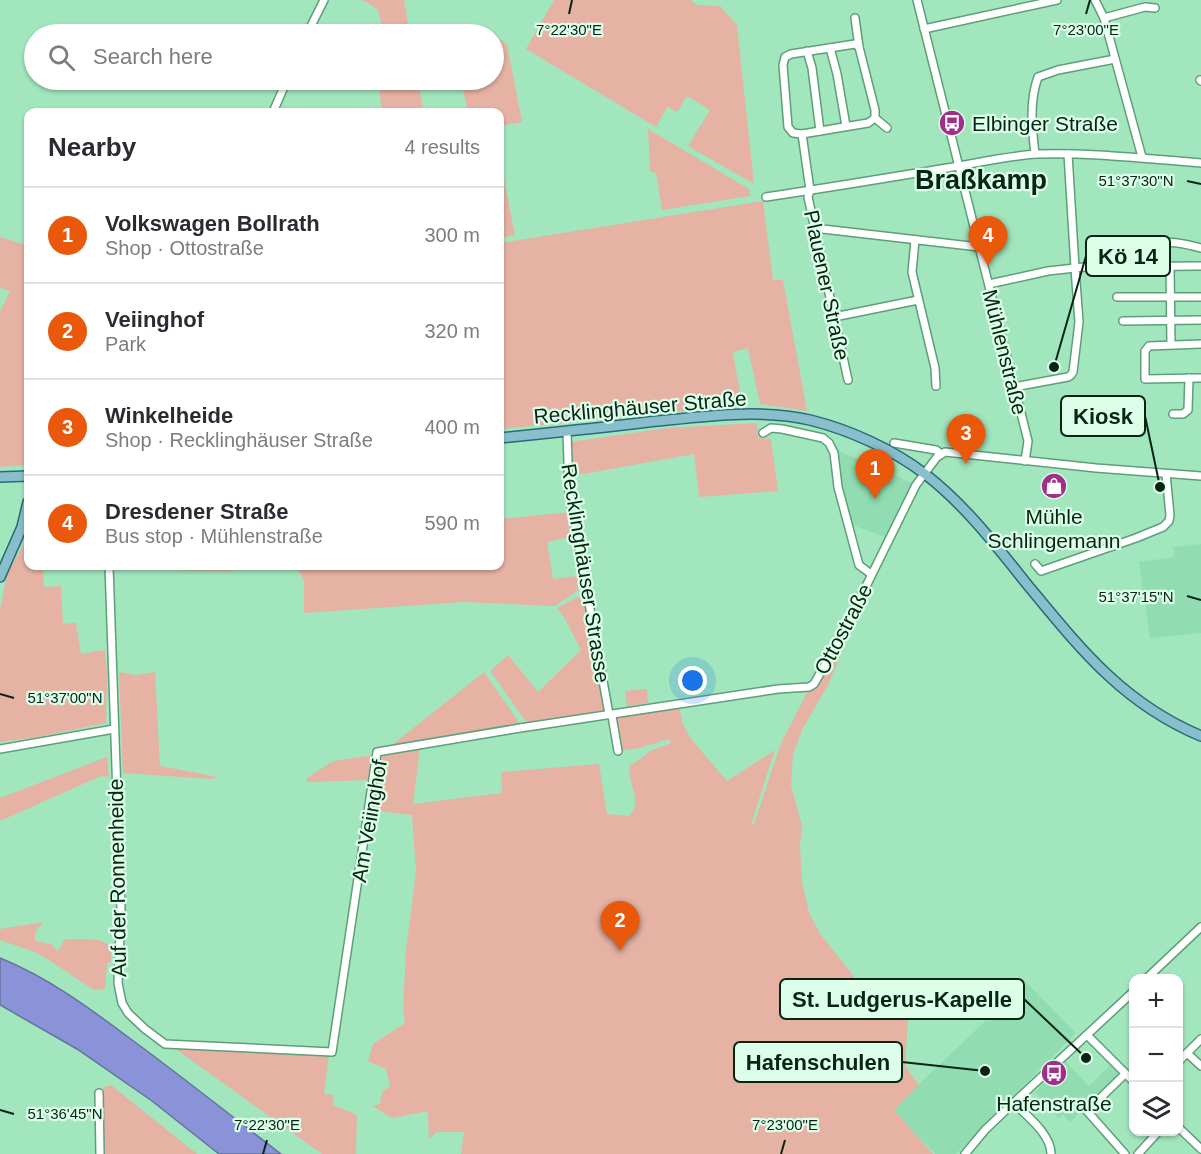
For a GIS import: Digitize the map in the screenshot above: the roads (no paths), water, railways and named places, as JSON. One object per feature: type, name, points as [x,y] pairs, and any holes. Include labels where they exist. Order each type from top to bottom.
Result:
[{"type":"main road","name":"Recklinghäuser Straße","points":[[504,438],[719,416],[763,415],[809,420],[854,435],[903,459],[962,506],[1077,644],[1109,677],[1161,715],[1201,736]]},
{"type":"main road","points":[[0,477],[24,476]]},
{"type":"main road","points":[[0,577],[24,519]]},
{"type":"street","points":[[313,24],[324,0]]},
{"type":"street","name":"Mühlenstraße","points":[[917,0],[1028,441],[1025,461]]},
{"type":"street","points":[[924,29],[1057,0]]},
{"type":"street","points":[[1095,0],[1104,18],[1142,157]]},
{"type":"street","points":[[1104,18],[1145,7],[1155,8]]},
{"type":"street","points":[[855,18],[875,118]]},
{"type":"street","points":[[859,47],[855,44],[807,51],[785,57],[783,65],[788,127],[793,133],[802,134],[868,123],[875,118]]},
{"type":"street","points":[[830,48],[846,126]]},
{"type":"street","points":[[807,51],[812,68],[820,131]]},
{"type":"street","points":[[1035,154],[1032,102],[1038,77],[1058,70],[1115,59]]},
{"type":"street","points":[[275,108],[283,90]]},
{"type":"street","points":[[875,118],[887,128]]},
{"type":"street","name":"Plauener Straße","points":[[802,134],[810,190],[808,197],[848,380]]},
{"type":"street","points":[[766,197],[1035,154],[1142,157],[1201,163]]},
{"type":"street","points":[[1014,387],[1071,375],[1079,322],[1068,154]]},
{"type":"street","points":[[814,228],[979,247]]},
{"type":"street","points":[[915,240],[912,272],[936,386]]},
{"type":"street","points":[[1150,266],[1153,251],[1161,244],[1173,243],[1201,248]]},
{"type":"street","points":[[1170,266],[1171,344]]},
{"type":"street","points":[[989,284],[1048,271],[1074,268],[1201,266]]},
{"type":"street","points":[[1117,297],[1201,297]]},
{"type":"street","points":[[834,317],[918,300]]},
{"type":"street","points":[[1123,321],[1201,320]]},
{"type":"street","points":[[1201,344],[1149,346],[1145,351],[1145,379],[1201,378]]},
{"type":"street","points":[[1173,414],[1183,414],[1188,410],[1189,378]]},
{"type":"street","name":"Recklinghäuser Straße","points":[[763,432],[771,428],[782,429],[823,438],[829,443]]},
{"type":"street","name":"Recklinghäuser Strasse","points":[[567,431],[569,493],[609,714],[612,716],[618,751]]},
{"type":"street","name":"Ottostraße","points":[[829,443],[834,453],[838,487],[859,565],[872,574]]},
{"type":"street","points":[[894,443],[936,450],[941,454]]},
{"type":"street","points":[[924,474],[941,454],[950,452],[1025,461],[1201,476]]},
{"type":"street","name":"Ottostraße","points":[[814,684],[843,633],[916,485],[924,474]]},
{"type":"street","points":[[1035,564],[1041,571],[1164,527],[1170,515],[1166,474]]},
{"type":"street","name":"Auf der Ronnenheide","points":[[109,570],[121,909],[119,993],[128,1013],[165,1044]]},
{"type":"street","name":"Am Veiinghof","points":[[165,1044],[332,1052],[377,752],[778,688],[809,687],[814,684]]},
{"type":"street","points":[[0,749],[114,729]]},
{"type":"street","points":[[1151,974],[1201,927]]},
{"type":"street","points":[[966,1154],[985,1130],[1129,996]]},
{"type":"street","points":[[1087,1035],[1129,1078]]},
{"type":"street","points":[[1183,1058],[1201,1039]]},
{"type":"street","points":[[1187,1053],[1201,1066]]},
{"type":"street","points":[[1125,1074],[1087,1111],[1125,1154]]},
{"type":"street","points":[[99,1094],[100,1154]]},
{"type":"street","points":[[1014,1103],[1046,1136],[1052,1148],[1052,1154]]},
{"type":"street","points":[[1183,1131],[1201,1149]]},
{"type":"street","points":[[1142,1152],[1154,1136]]},
{"type":"water","points":[[0,958],[51,983],[82,1004],[281,1154],[219,1154],[152,1101],[77,1049],[0,1005]]},
{"type":"place","name":"Elbinger Straße","points":[[952,123]]},
{"type":"place","name":"Dresdener Straße","points":[[988,266]]},
{"type":"place","name":"Kö 14","points":[[1054,367]]},
{"type":"place","name":"Winkelheide","points":[[966,464]]},
{"type":"place","name":"Mühle Schlingemann","points":[[1054,486]]},
{"type":"place","name":"Kiosk","points":[[1160,487]]},
{"type":"place","name":"Volkswagen Bollrath","points":[[875,499]]},
{"type":"place","name":"Veiinghof","points":[[620,951]]},
{"type":"place","name":"St. Ludgerus-Kapelle","points":[[1086,1058]]},
{"type":"place","name":"Hafenschulen","points":[[985,1071]]},
{"type":"place","name":"Hafenstraße","points":[[1054,1073]]},
{"type":"district","name":"Braßkamp","points":[[981,180]]}]
